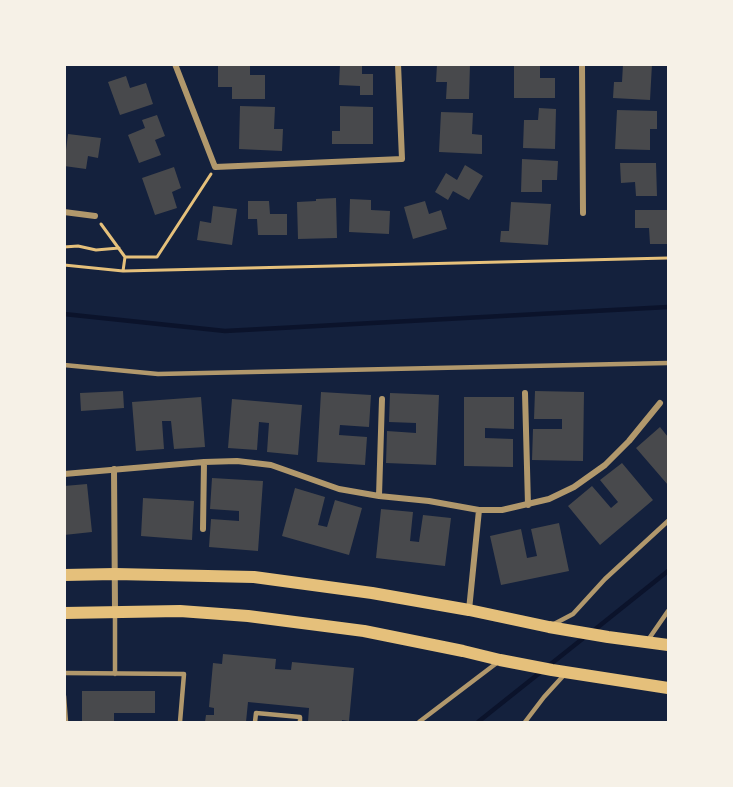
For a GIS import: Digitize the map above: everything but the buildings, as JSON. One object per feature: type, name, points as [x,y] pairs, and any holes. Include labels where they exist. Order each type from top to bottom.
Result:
[{"type":"main road","points":[[64,575],[115,574],[254,578],[372,593],[608,638],[669,645]]},
{"type":"main road","points":[[64,613],[180,611],[248,616],[364,631],[566,673],[669,688]]},
{"type":"street","points":[[176,64],[215,167],[402,159],[398,64]]},
{"type":"street","points":[[582,64],[583,213]]},
{"type":"street","points":[[64,212],[95,216]]},
{"type":"street","points":[[525,393],[528,505]]},
{"type":"street","points":[[379,496],[382,399]]},
{"type":"street","points":[[64,474],[237,461],[271,465],[339,489],[478,510],[502,510],[549,499],[574,487],[605,465],[660,404]]},
{"type":"street","points":[[203,529],[204,462]]},
{"type":"street","points":[[114,469],[115,611]]},
{"type":"street","points":[[469,610],[478,510]]},
{"type":"lane","points":[[64,365],[158,374],[669,363]]},
{"type":"lane","points":[[549,627],[573,614],[605,579],[669,521]]},
{"type":"lane","points":[[115,611],[115,674]]},
{"type":"lane","points":[[647,642],[669,611]]},
{"type":"lane","points":[[419,723],[500,660]]},
{"type":"lane","points":[[64,673],[184,674],[180,723]]},
{"type":"lane","points":[[525,723],[566,673]]},
{"type":"lane","points":[[64,696],[66,723]]},
{"type":"lane","points":[[255,723],[256,713],[300,717],[300,723]]},
{"type":"path","points":[[125,257],[157,256],[215,167]]},
{"type":"path","points":[[95,216],[125,257],[123,271]]},
{"type":"path","points":[[64,247],[78,246],[96,250],[119,248]]},
{"type":"path","points":[[64,266],[123,271],[669,258]]},
{"type":"waterway","points":[[64,314],[225,331],[668,307]]},
{"type":"waterway","points":[[593,631],[668,571]]},
{"type":"waterway","points":[[478,722],[586,636]]}]
